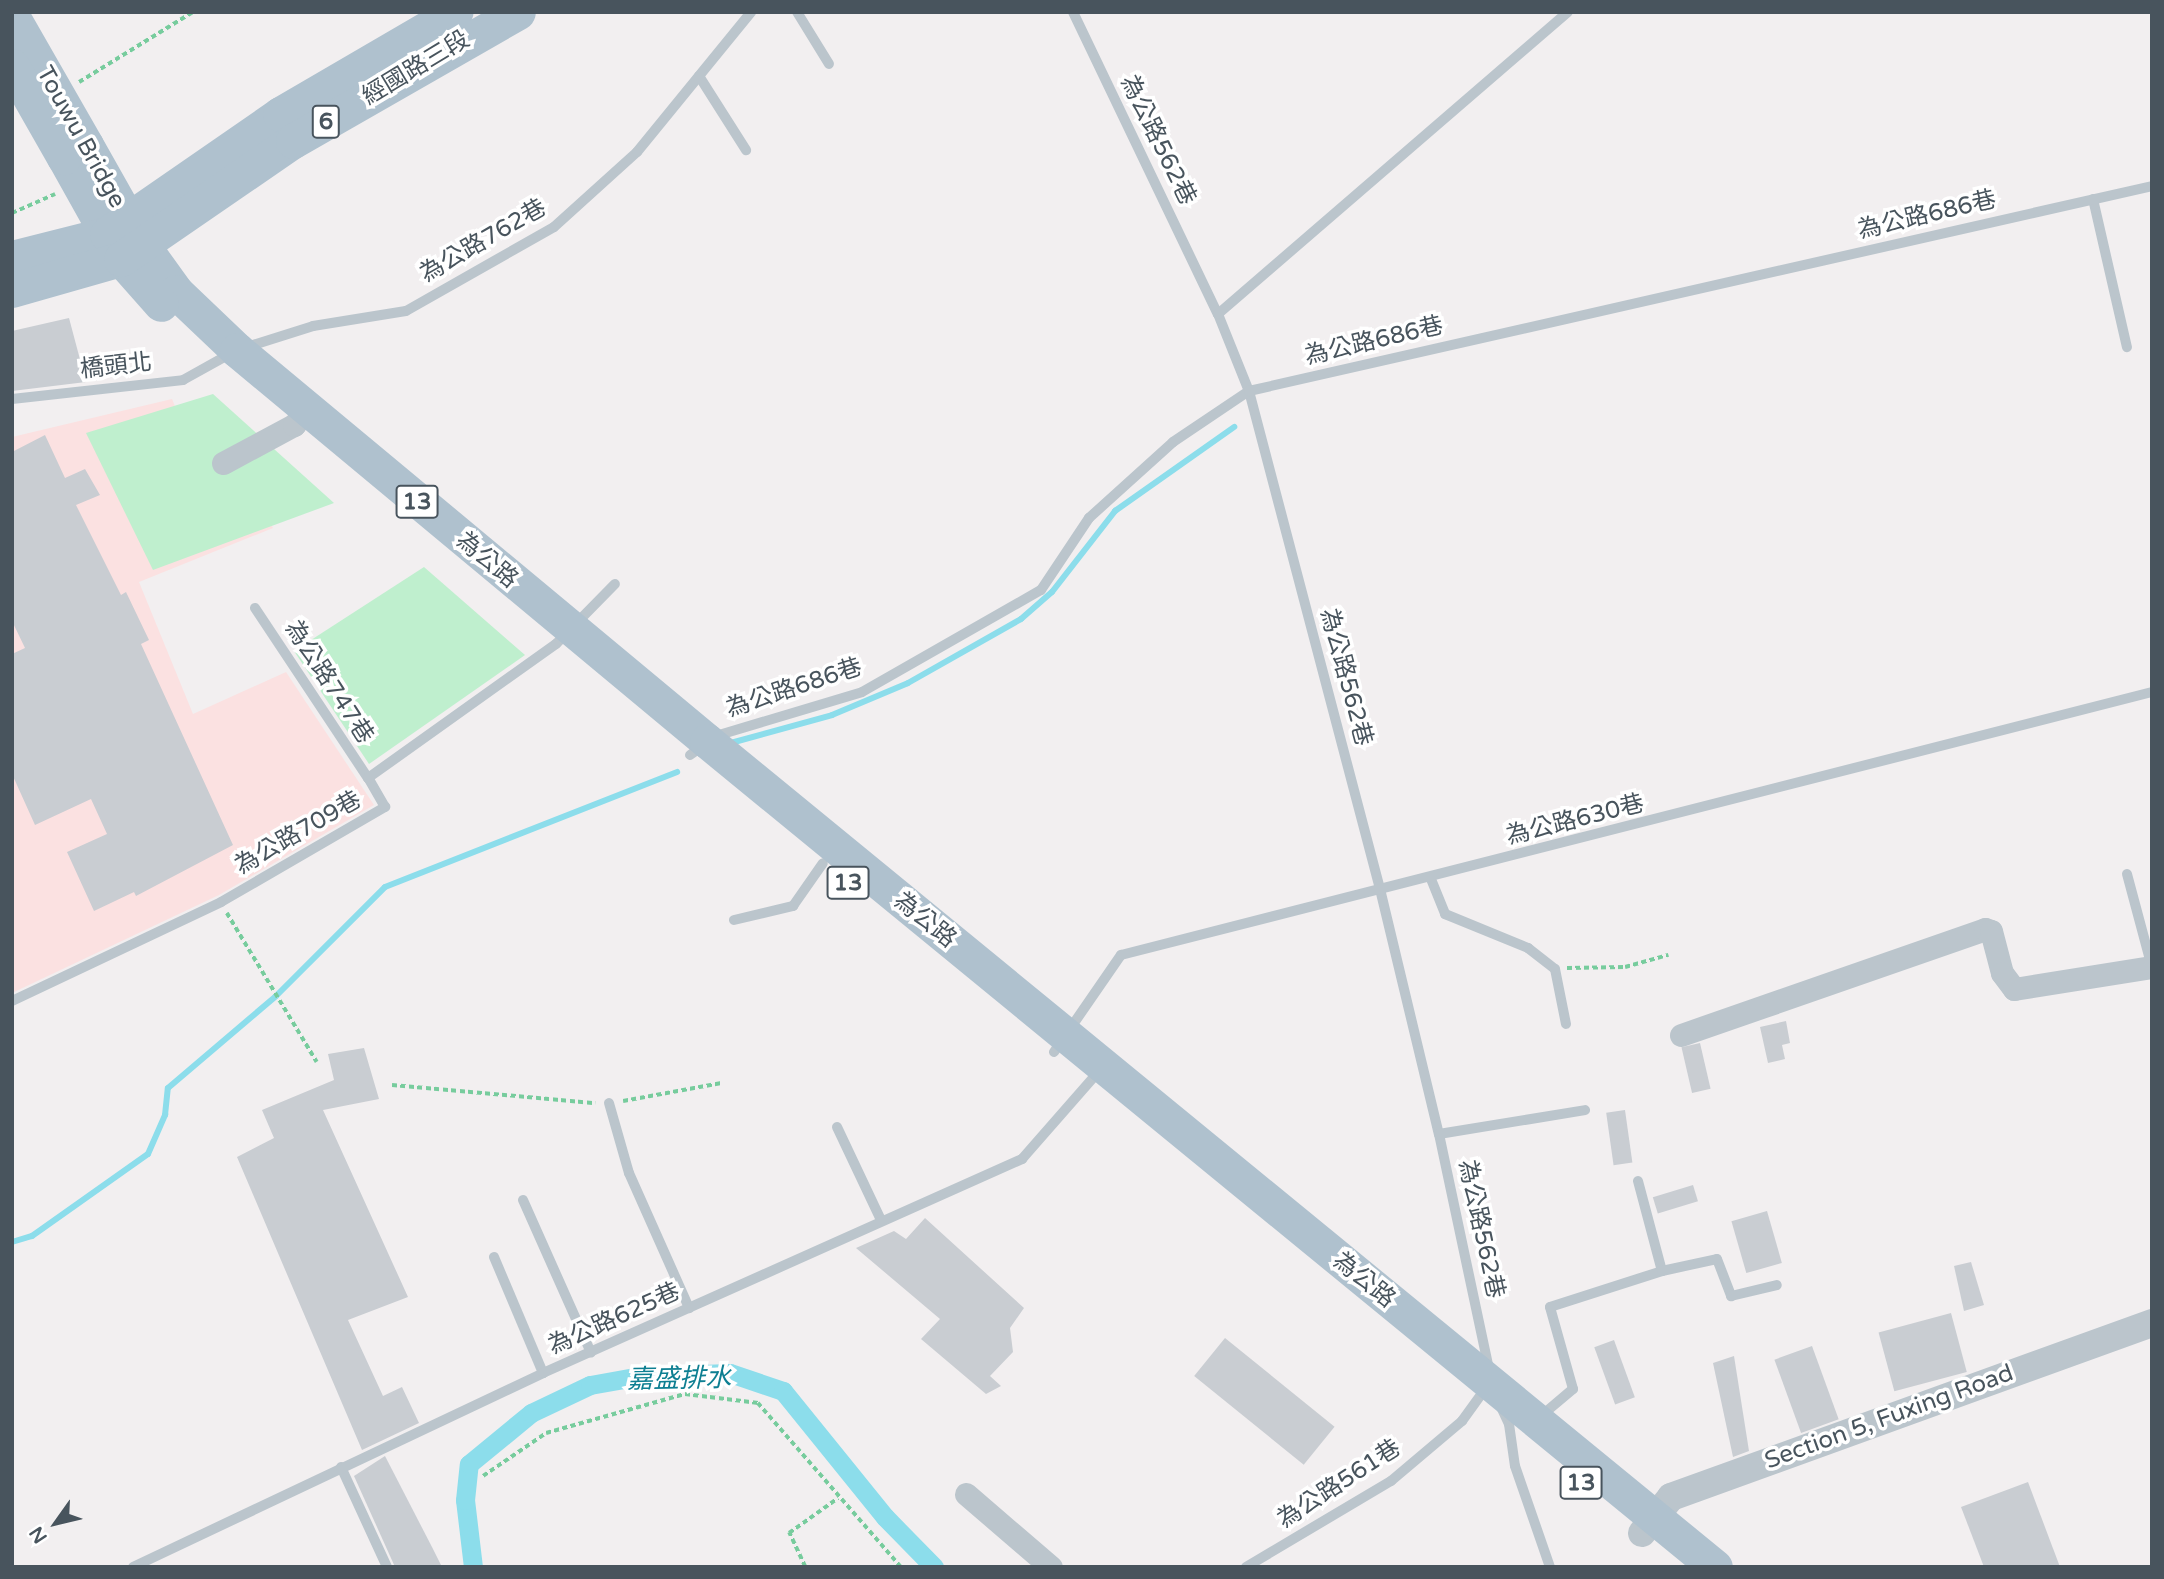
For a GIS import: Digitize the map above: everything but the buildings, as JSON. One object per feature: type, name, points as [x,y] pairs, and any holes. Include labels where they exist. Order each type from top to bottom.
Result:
[{"type":"main road","name":"經國路三段","points":[[125,240],[280,114],[455,12]]},
{"type":"main road","name":"經國路三段","points":[[125,240],[518,12]]},
{"type":"main road","name":"Touwu Bridge","points":[[12,16],[72,164]]},
{"type":"main road","name":"Touwu Bridge","points":[[12,66],[72,164],[125,240]]},
{"type":"main road","name":"6","points":[[12,258],[125,240]]},
{"type":"main road","name":"6","points":[[12,290],[125,240]]},
{"type":"main road","name":"為公路","points":[[125,240],[228,356],[300,418],[698,748],[1647,1525],[1715,1567]]},
{"type":"main road","name":"為公路","points":[[698,748],[823,863],[1060,1044]]},
{"type":"main road","name":"為公路","points":[[1647,1525],[1683,1567]]},
{"type":"street","points":[[223,463],[300,418]]},
{"type":"street","points":[[1681,1035],[1985,929],[1991,931],[2002,973],[2014,989],[2152,967]]},
{"type":"street","name":"Section 5, Fuxing Road","points":[[1647,1525],[1671,1497],[2152,1323]]},
{"type":"street","points":[[966,1494],[1051,1567]]},
{"type":"lane","name":"為公路762巷","points":[[228,356],[313,326],[406,311],[554,227],[638,152],[751,12]]},
{"type":"lane","points":[[797,12],[829,64]]},
{"type":"lane","name":"為公路562巷","points":[[1073,12],[1218,314],[1249,391],[1380,889],[1439,1134],[1484,1391]]},
{"type":"lane","points":[[1218,314],[1568,12]]},
{"type":"lane","points":[[699,76],[746,150]]},
{"type":"lane","name":"為公路686巷","points":[[698,748],[862,692],[1041,590],[1089,518],[1173,442],[1249,391],[2152,186]]},
{"type":"lane","points":[[2093,199],[2127,347]]},
{"type":"lane","name":"橋頭北","points":[[12,399],[183,380],[228,356]]},
{"type":"lane","name":"為公路709巷","points":[[12,1001],[221,902],[385,807],[368,778],[563,636],[615,584]]},
{"type":"lane","name":"為公路747巷","points":[[256,608],[368,778]]},
{"type":"lane","name":"為公路630巷","points":[[1060,1044],[1121,955],[1380,889],[1431,879],[2152,692]]},
{"type":"lane","points":[[734,920],[793,906],[823,863]]},
{"type":"lane","points":[[2127,874],[2152,967]]},
{"type":"lane","points":[[1431,879],[1445,914],[1528,948],[1555,968],[1566,1024]]},
{"type":"lane","name":"為公路625巷","points":[[133,1567],[543,1373],[1022,1159],[1097,1074]]},
{"type":"lane","points":[[609,1103],[629,1173],[689,1308]]},
{"type":"lane","points":[[1439,1134],[1585,1110]]},
{"type":"lane","points":[[837,1127],[881,1220]]},
{"type":"lane","points":[[1638,1181],[1662,1271]]},
{"type":"lane","points":[[523,1200],[590,1353]]},
{"type":"lane","points":[[494,1257],[543,1373]]},
{"type":"lane","points":[[1550,1567],[1516,1466],[1523,1422],[1573,1389],[1550,1307],[1662,1271],[1717,1259],[1731,1296],[1777,1285]]},
{"type":"lane","name":"為公路561巷","points":[[1246,1567],[1391,1481],[1462,1421],[1484,1391]]},
{"type":"lane","points":[[341,1467],[387,1567]]},
{"type":"path","points":[[68,88],[193,12]]},
{"type":"path","points":[[12,213],[72,164]]},
{"type":"path","points":[[221,902],[317,1062]]},
{"type":"path","points":[[1555,968],[1625,967],[1668,955]]},
{"type":"path","points":[[391,1084],[609,1103],[721,1083]]},
{"type":"path","points":[[483,1476],[546,1433],[685,1394],[758,1403],[838,1498],[901,1567]]},
{"type":"path","points":[[805,1567],[789,1533],[838,1498]]},
{"type":"shaded area","points":[[172,399],[198,461],[243,472],[273,528],[139,582],[193,714],[286,672],[374,805],[219,895],[12,993],[12,437]]},
{"type":"green space","points":[[213,394],[334,503],[153,570],[86,433]]},
{"type":"green space","points":[[424,567],[525,655],[369,764],[294,651]]},
{"type":"waterway","points":[[727,744],[832,715],[908,683],[1021,619],[1052,592],[1115,511],[1234,427]]},
{"type":"waterway","points":[[12,1242],[32,1236],[148,1154],[165,1115],[168,1088],[276,996],[385,887],[677,772]]},
{"type":"waterway","name":"嘉盛排水","points":[[473,1567],[465,1500],[469,1464],[531,1413],[590,1385],[641,1376],[730,1373],[783,1391],[885,1517],[934,1567]]}]
